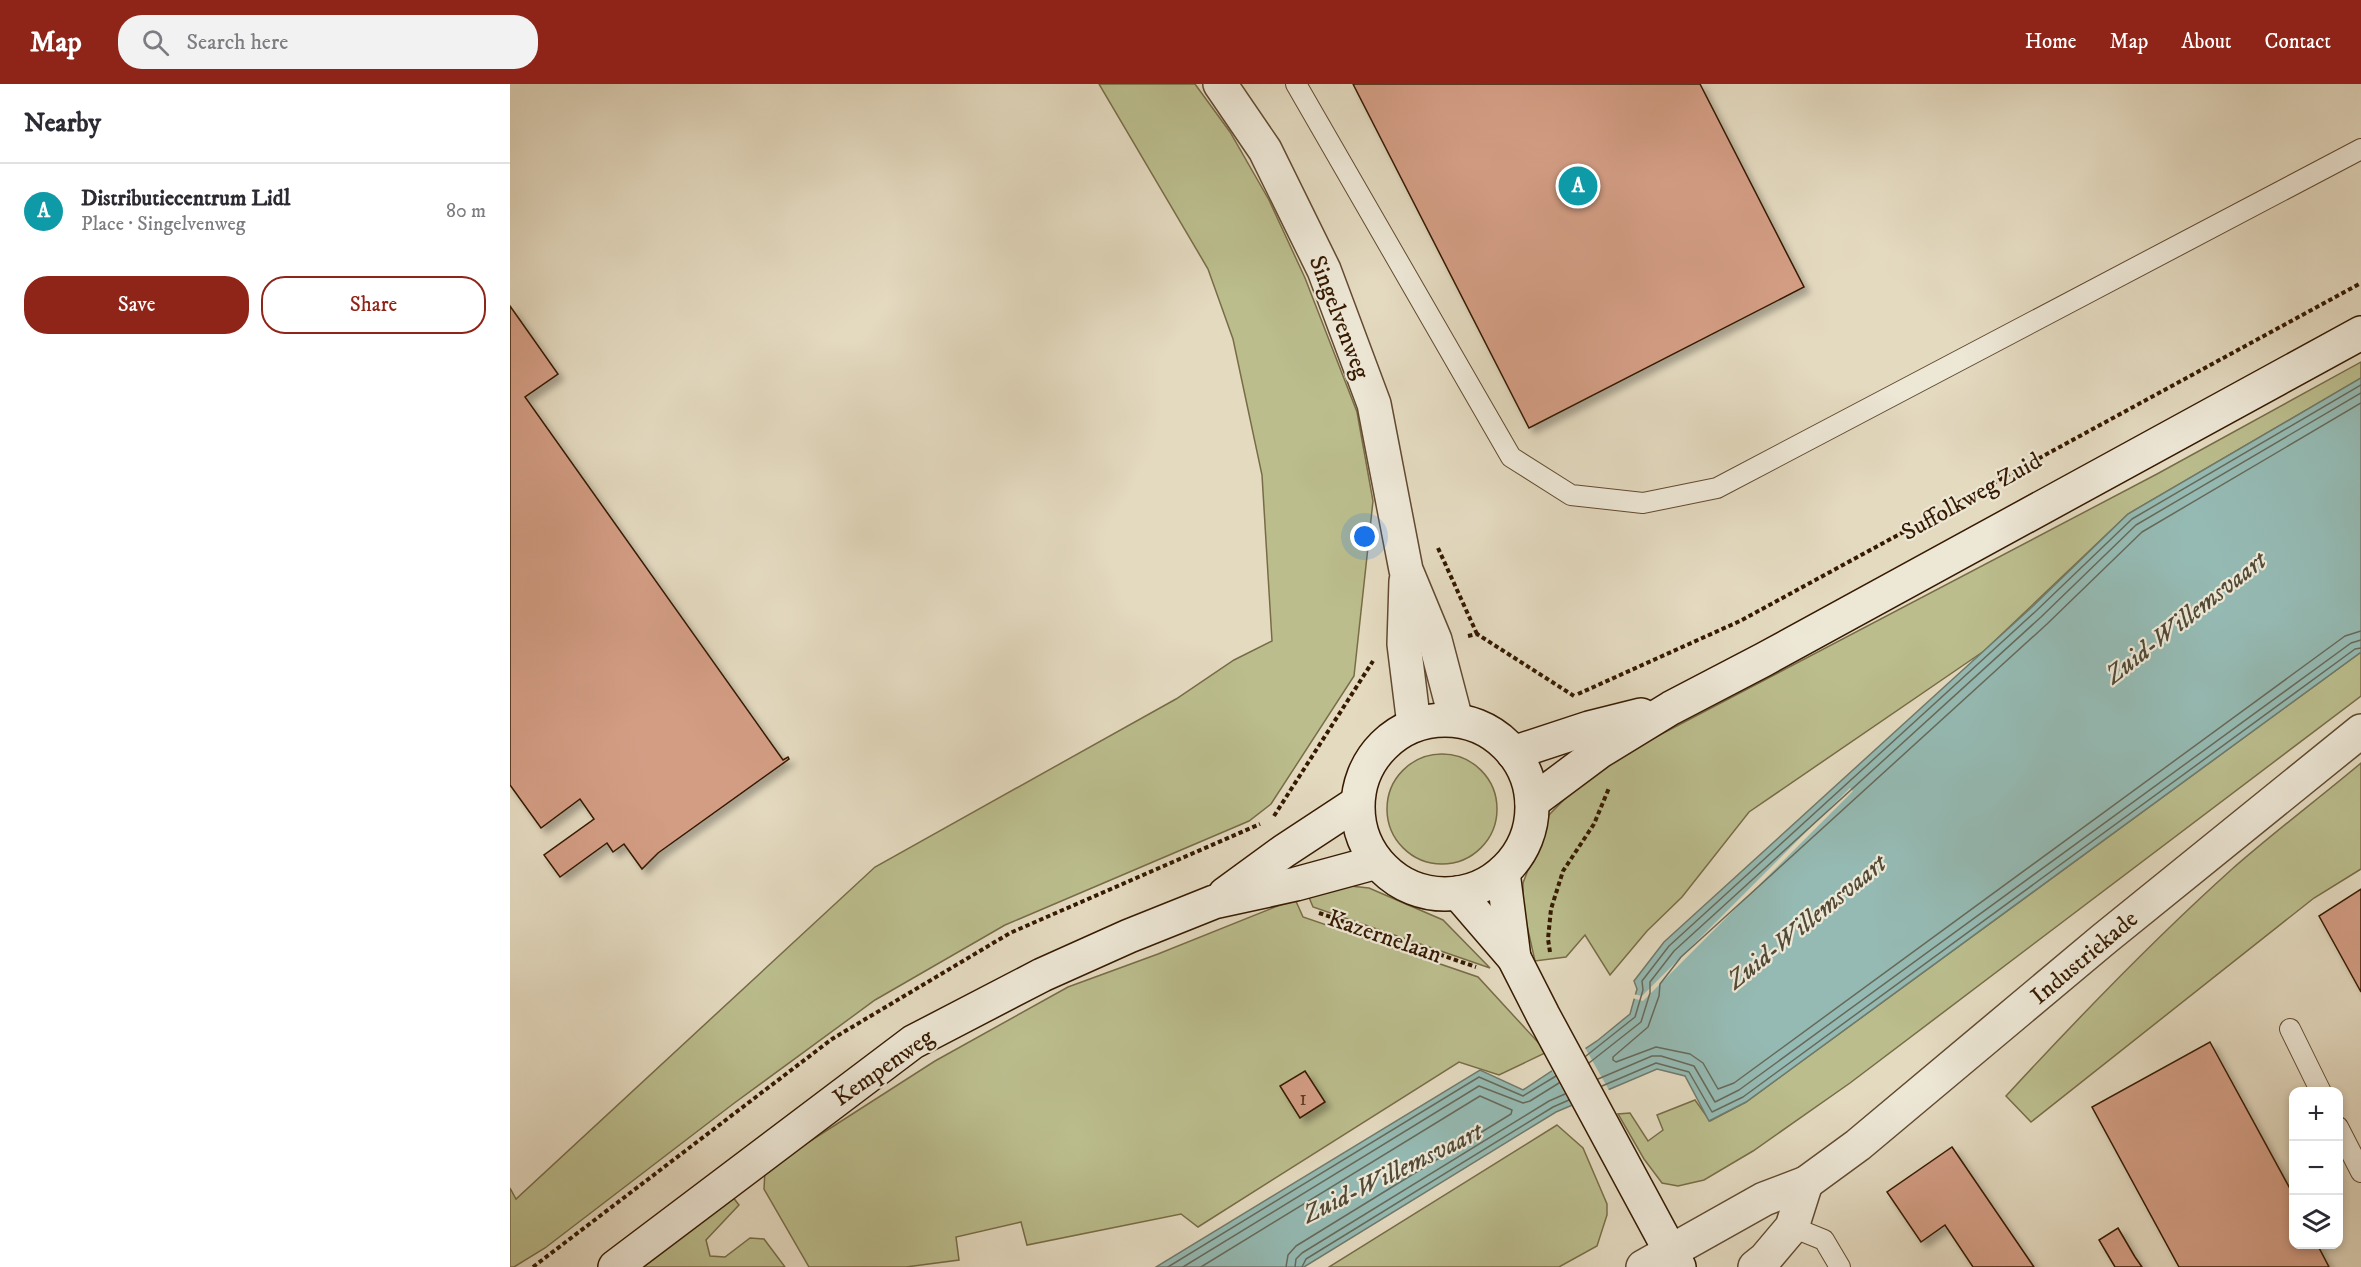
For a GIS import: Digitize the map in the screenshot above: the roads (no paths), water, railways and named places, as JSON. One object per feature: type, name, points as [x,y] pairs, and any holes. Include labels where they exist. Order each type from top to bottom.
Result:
[{"type":"main road","name":"Singelvenweg","points":[[1220,84],[1265,150],[1324,270],[1374,404],[1406,570],[1435,640],[1456,720]]},
{"type":"main road","name":"Suffolkweg Zuid","points":[[1513,753],[1594,740],[1671,708],[2361,333]]},
{"type":"main road","name":"Singelvenweg","points":[[1406,570],[1404,644],[1414,725]]},
{"type":"main road","points":[[1434,720],[1456,720],[1478,726],[1497,737],[1513,753],[1526,776],[1532,802],[1530,827],[1520,851],[1503,872],[1482,886],[1458,893],[1428,892],[1400,882],[1377,862],[1362,834],[1357,803],[1362,778],[1374,756],[1392,737],[1414,725],[1434,720]]},
{"type":"main road","name":"Industriekade","points":[[1643,1267],[1675,1259],[1764,1199],[1806,1183],[1858,1145],[2104,939],[2361,731]]},
{"type":"main road","name":"Suffolkweg Zuid","points":[[1532,802],[1594,740]]},
{"type":"main road","name":"Kempenweg","points":[[1214,902],[1284,851],[1357,803]]},
{"type":"main road","name":"Kempenweg","points":[[615,1267],[913,1041],[1042,975],[1129,936],[1214,902],[1296,884],[1377,862]]},
{"type":"main road","points":[[1503,872],[1514,958]]},
{"type":"main road","points":[[1458,893],[1514,958],[1675,1259]]},
{"type":"main road","points":[[1755,1267],[1765,1259],[1792,1227],[1806,1183]]},
{"type":"lane","points":[[1296,84],[1511,457],[1571,495],[1643,503],[1717,488],[2361,149]]},
{"type":"lane","points":[[2290,1029],[2319,1087]]},
{"type":"lane","points":[[2343,1137],[2361,1172]]},
{"type":"lane","points":[[1792,1227],[1824,1240],[1840,1267]]},
{"type":"water","name":"Zuid-Willemsvaart","points":[[2361,378],[2361,652],[1746,1102],[1709,1121],[1685,1076],[1657,1069],[1556,1112],[1304,1267],[1156,1267],[1480,1070],[1523,1090],[1597,1041],[1630,1014],[1637,989],[1634,981],[1664,942],[2032,607],[2128,514]]},
{"type":"place","name":"Distributiecentrum Lidl","points":[[1578,186]]}]
